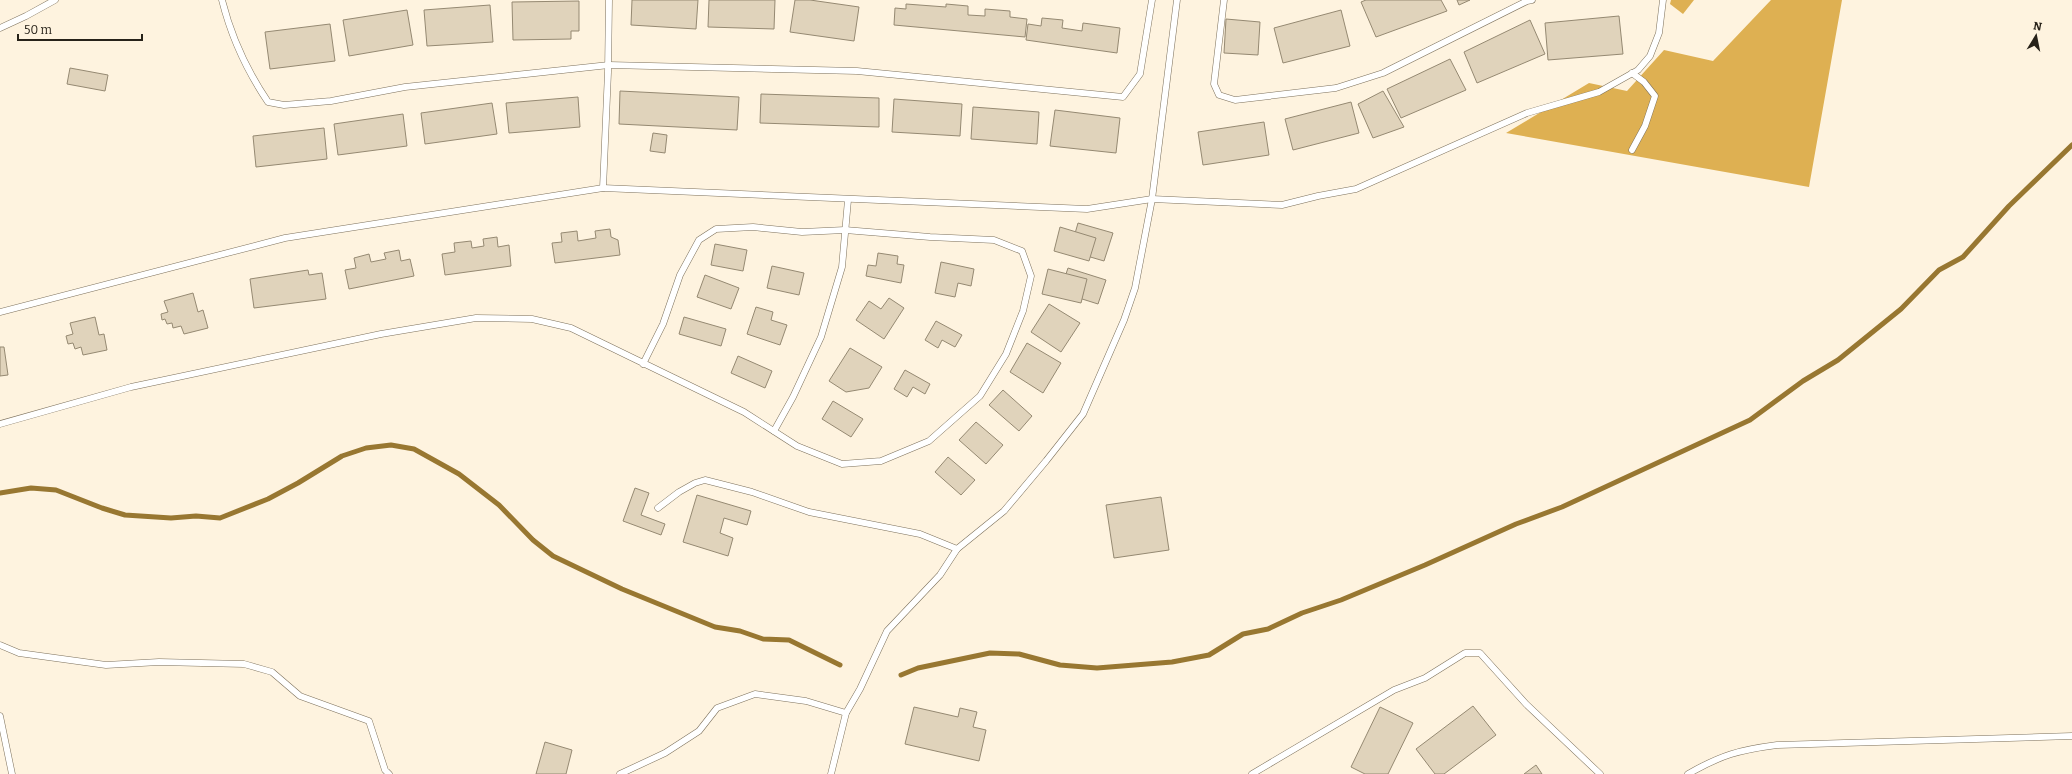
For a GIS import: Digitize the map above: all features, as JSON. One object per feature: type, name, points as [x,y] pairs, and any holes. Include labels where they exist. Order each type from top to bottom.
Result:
[{"type":"lane","points":[[0,28],[55,0]]},
{"type":"lane","points":[[222,0],[226,16],[252,77],[268,102],[284,105],[331,101],[405,87],[609,65],[857,71],[1123,97],[1140,74],[1152,0]]},
{"type":"lane","points":[[603,188],[609,65],[610,0]]},
{"type":"lane","points":[[831,774],[846,713],[860,689],[887,631],[940,575],[957,549],[1004,511],[1083,414],[1124,320],[1135,288],[1152,199],[1177,0]]},
{"type":"lane","points":[[1224,0],[1214,84],[1219,95],[1235,100],[1336,88],[1383,72],[1526,0],[1532,0]]},
{"type":"lane","points":[[0,312],[285,238],[603,188],[848,200],[1087,209],[1152,199],[1282,205],[1356,189],[1527,113],[1598,92],[1632,73],[1650,56],[1660,33],[1663,0]]},
{"type":"lane","points":[[1632,73],[1644,82],[1655,96],[1645,126],[1632,150]]},
{"type":"lane","points":[[774,431],[793,397],[821,337],[842,267],[848,200]]},
{"type":"lane","points":[[0,424],[131,387],[381,334],[476,318],[532,319],[571,328],[643,364],[744,412],[797,446],[842,464],[881,461],[929,441],[980,396],[1006,354],[1023,311],[1031,276],[1022,251],[994,240],[930,237],[845,230],[802,232],[753,227],[716,229],[699,240],[680,275],[663,324],[643,364]]},
{"type":"lane","points":[[658,508],[679,492],[695,483],[705,480],[752,492],[809,512],[920,534],[957,549]]},
{"type":"lane","points":[[0,645],[19,653],[56,656],[106,665],[159,662],[244,664],[272,672],[300,696],[369,721],[387,773]]},
{"type":"lane","points":[[1252,774],[1394,690],[1425,678],[1465,653],[1480,653],[1526,704],[1600,774]]},
{"type":"lane","points":[[620,774],[664,753],[699,731],[717,708],[755,694],[806,701],[846,713]]},
{"type":"lane","points":[[0,716],[12,774]]},
{"type":"lane","points":[[1688,774],[1723,755],[1748,749],[1777,745],[2072,736]]},
{"type":"shaded area","points":[[1671,0],[1694,0],[1683,14],[1670,4]]},
{"type":"shaded area","points":[[1771,0],[1842,0],[1809,187],[1506,133],[1589,83],[1627,91],[1664,50],[1713,61]]},
{"type":"building","points":[[632,0],[698,0],[696,29],[631,25]]},
{"type":"building","points":[[709,0],[775,0],[774,29],[708,27]]},
{"type":"building","points":[[795,0],[810,0],[859,7],[854,41],[790,32]]},
{"type":"building","points":[[1366,0],[1441,0],[1447,11],[1376,37],[1361,2]]},
{"type":"building","points":[[1457,0],[1470,0],[1459,5]]},
{"type":"building","points":[[579,1],[579,31],[571,31],[571,39],[513,40],[512,2]]},
{"type":"building","points":[[906,4],[946,7],[946,4],[968,6],[968,15],[985,16],[985,9],[1010,11],[1010,17],[1027,19],[1025,37],[894,25],[895,8],[906,9]]},
{"type":"building","points":[[490,5],[493,42],[427,46],[424,10]]},
{"type":"building","points":[[407,10],[413,45],[349,56],[343,20]]},
{"type":"building","points":[[1341,10],[1350,46],[1283,63],[1274,28]]},
{"type":"building","points":[[1619,16],[1623,54],[1548,60],[1545,23]]},
{"type":"building","points":[[1042,18],[1063,20],[1062,28],[1082,31],[1083,23],[1120,28],[1117,53],[1026,40],[1028,24],[1041,26]]},
{"type":"building","points":[[1226,19],[1260,22],[1258,55],[1224,53]]},
{"type":"building","points":[[1530,20],[1545,54],[1477,83],[1464,52]]},
{"type":"building","points":[[330,24],[335,61],[270,69],[265,32]]},
{"type":"building","points":[[1450,59],[1466,90],[1401,118],[1387,89]]},
{"type":"building","points":[[70,68],[108,75],[105,91],[67,84]]},
{"type":"building","points":[[620,91],[739,97],[737,130],[619,124]]},
{"type":"building","points":[[1383,91],[1404,127],[1373,138],[1358,104]]},
{"type":"building","points":[[761,94],[879,98],[879,127],[760,123]]},
{"type":"building","points":[[578,97],[580,127],[509,133],[506,103]]},
{"type":"building","points":[[894,99],[962,104],[960,136],[892,132]]},
{"type":"building","points":[[1351,102],[1359,133],[1293,150],[1285,119]]},
{"type":"building","points":[[492,103],[497,134],[425,144],[421,113]]},
{"type":"building","points":[[973,107],[1039,112],[1037,144],[971,139]]},
{"type":"building","points":[[1055,110],[1120,118],[1116,153],[1050,146]]},
{"type":"building","points":[[403,114],[407,146],[338,155],[334,124]]},
{"type":"building","points":[[1264,122],[1269,155],[1203,165],[1198,132]]},
{"type":"building","points":[[324,128],[327,159],[256,167],[253,136]]},
{"type":"building","points":[[653,133],[667,135],[665,153],[650,151]]},
{"type":"building","points":[[1078,223],[1113,233],[1104,261],[1070,251]]},
{"type":"building","points":[[1060,227],[1096,238],[1089,261],[1054,251]]},
{"type":"building","points":[[610,229],[611,237],[618,240],[620,255],[555,263],[552,243],[562,242],[561,233],[577,231],[578,241],[596,238],[595,231]]},
{"type":"building","points":[[497,237],[498,247],[509,245],[511,266],[445,275],[442,254],[455,252],[454,243],[471,241],[472,248],[484,246],[483,239]]},
{"type":"building","points":[[715,244],[747,250],[743,271],[711,265]]},
{"type":"building","points":[[399,250],[401,261],[410,259],[414,276],[349,289],[345,270],[356,268],[354,258],[369,254],[371,262],[386,259],[384,253]]},
{"type":"building","points":[[878,253],[898,256],[897,264],[904,265],[901,283],[866,276],[868,265],[876,266]]},
{"type":"building","points":[[941,262],[974,269],[971,286],[958,283],[955,297],[935,293]]},
{"type":"building","points":[[772,266],[804,273],[799,295],[767,288]]},
{"type":"building","points":[[1068,268],[1106,280],[1098,304],[1060,292]]},
{"type":"building","points":[[1048,269],[1087,279],[1081,303],[1042,294]]},
{"type":"building","points":[[308,270],[309,275],[322,273],[326,299],[254,308],[250,279]]},
{"type":"building","points":[[705,275],[739,288],[731,309],[697,297]]},
{"type":"building","points":[[193,293],[198,312],[203,310],[208,328],[184,334],[181,326],[173,328],[172,323],[167,324],[165,319],[162,320],[161,314],[168,312],[164,301]]},
{"type":"building","points":[[889,298],[904,308],[884,339],[856,320],[869,301],[881,309]]},
{"type":"building","points":[[1049,304],[1080,323],[1061,352],[1031,332]]},
{"type":"building","points":[[756,307],[773,312],[771,320],[787,325],[780,345],[747,334]]},
{"type":"building","points":[[95,317],[99,335],[104,334],[107,350],[83,355],[81,347],[75,349],[73,343],[68,344],[66,336],[73,334],[70,323]]},
{"type":"building","points":[[684,317],[726,329],[721,346],[679,334]]},
{"type":"building","points":[[936,321],[962,335],[955,347],[942,340],[938,348],[925,340]]},
{"type":"building","points":[[1027,343],[1061,363],[1043,393],[1010,372]]},
{"type":"building","points":[[0,347],[4,347],[8,375],[0,376]]},
{"type":"building","points":[[850,348],[882,367],[869,388],[846,392],[829,381]]},
{"type":"building","points":[[738,356],[772,371],[765,388],[731,373]]},
{"type":"building","points":[[905,370],[930,384],[925,394],[913,387],[907,397],[894,389]]},
{"type":"building","points":[[1003,390],[1032,416],[1019,431],[989,405]]},
{"type":"building","points":[[833,401],[863,419],[851,437],[822,419]]},
{"type":"building","points":[[976,422],[1003,445],[986,464],[959,440]]},
{"type":"building","points":[[948,457],[975,480],[961,495],[935,472]]},
{"type":"building","points":[[635,488],[649,493],[641,515],[665,524],[661,535],[623,521]]},
{"type":"building","points":[[697,495],[751,511],[747,525],[724,518],[720,533],[733,538],[728,556],[683,542]]},
{"type":"building","points":[[1161,497],[1169,550],[1114,558],[1106,505]]},
{"type":"building","points":[[1473,706],[1496,735],[1444,774],[1435,774],[1416,749]]},
{"type":"building","points":[[914,707],[958,717],[960,708],[977,712],[973,727],[986,730],[979,761],[905,744]]},
{"type":"building","points":[[1380,707],[1413,723],[1388,774],[1365,774],[1351,767]]},
{"type":"building","points":[[545,742],[572,750],[566,774],[536,774]]},
{"type":"building","points":[[1536,765],[1542,774],[1524,774]]},
{"type":"waterway","points":[[901,675],[918,668],[990,653],[1019,654],[1060,665],[1097,668],[1172,662],[1209,655],[1243,634],[1268,629],[1302,613],[1341,600],[1425,565],[1516,524],[1562,507],[1750,420],[1803,381],[1838,360],[1901,309],[1939,270],[1963,257],[2009,206],[2072,145]]},
{"type":"waterway","points":[[0,493],[31,488],[56,490],[102,508],[125,515],[171,518],[196,516],[220,518],[268,499],[298,483],[342,456],[366,448],[391,445],[414,449],[459,474],[499,505],[533,540],[553,556],[622,589],[715,627],[740,631],[763,639],[789,640],[840,665]]}]
